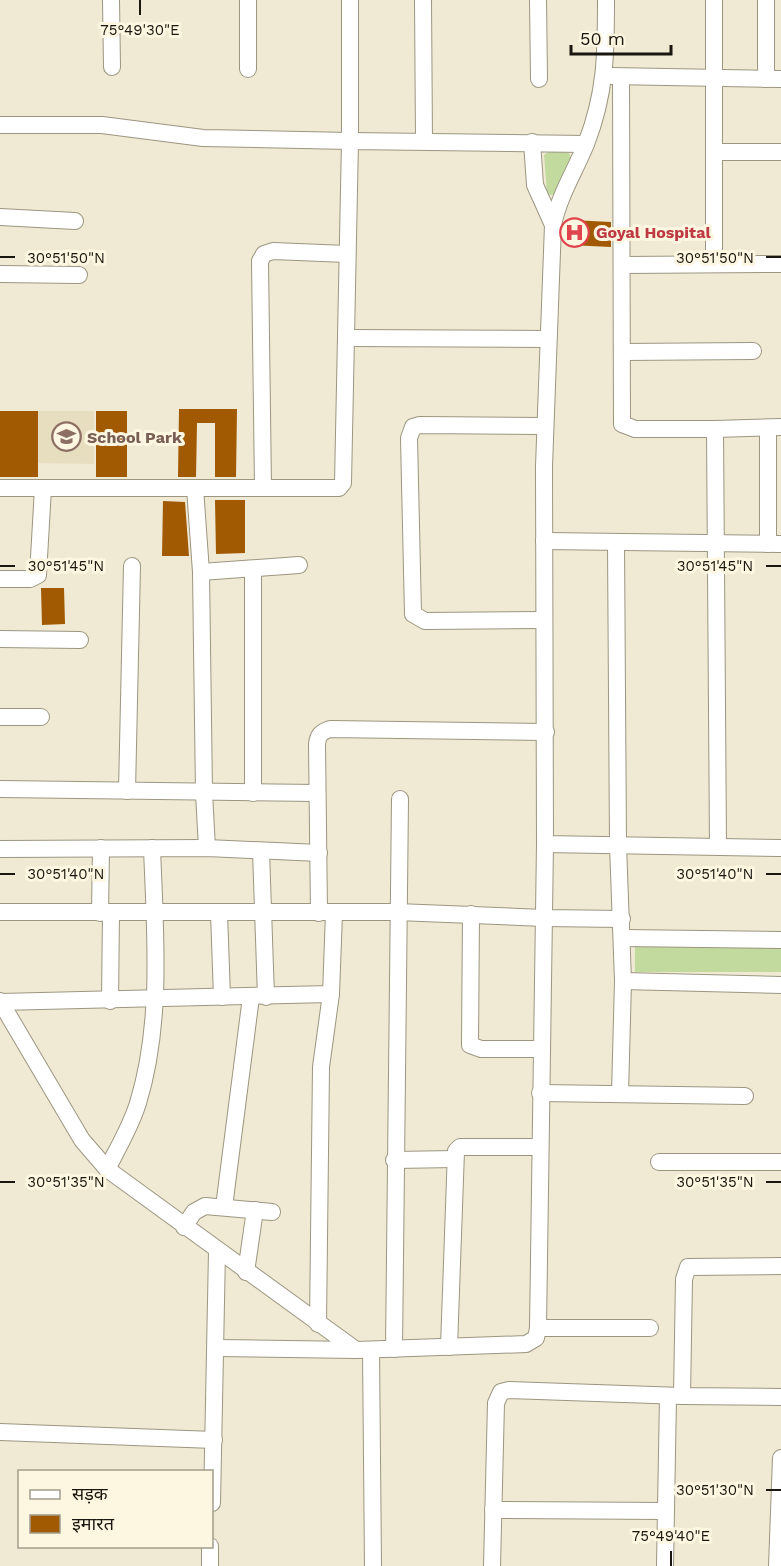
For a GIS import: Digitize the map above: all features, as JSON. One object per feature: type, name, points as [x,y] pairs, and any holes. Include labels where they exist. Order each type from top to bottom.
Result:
[{"type":"street","points":[[111,0],[112,67]]},
{"type":"street","points":[[248,0],[248,69]]},
{"type":"street","points":[[0,488],[331,490],[339,488],[344,483],[350,0]]},
{"type":"street","points":[[423,0],[423,141]]},
{"type":"street","points":[[538,0],[539,80]]},
{"type":"street","points":[[544,541],[774,544],[774,428],[626,428],[620,418],[623,265],[613,77],[606,0]]},
{"type":"street","points":[[714,0],[716,153],[714,264]]},
{"type":"street","points":[[613,77],[773,79],[766,0]]},
{"type":"street","points":[[216,1348],[364,1350],[526,1344],[536,1338],[538,1328],[545,844],[546,732],[543,620],[545,426],[553,225],[560,202],[613,77]]},
{"type":"street","points":[[0,125],[102,125],[186,137],[586,144]]},
{"type":"street","points":[[532,142],[535,185],[553,225]]},
{"type":"street","points":[[716,153],[781,152]]},
{"type":"street","points":[[0,217],[75,221]]},
{"type":"street","points":[[263,488],[260,261],[264,254],[273,251],[347,254]]},
{"type":"street","points":[[623,265],[781,264]]},
{"type":"street","points":[[0,274],[79,275]]},
{"type":"street","points":[[346,338],[549,339]]},
{"type":"street","points":[[623,352],[753,351]]},
{"type":"street","points":[[543,620],[425,621],[413,614],[409,438],[413,427],[420,425],[545,426]]},
{"type":"street","points":[[715,429],[718,846]]},
{"type":"street","points":[[0,579],[30,579],[38,575],[43,488]]},
{"type":"street","points":[[195,488],[201,572],[204,793],[207,848]]},
{"type":"street","points":[[616,543],[618,844],[623,981],[620,1094]]},
{"type":"street","points":[[201,572],[299,565]]},
{"type":"street","points":[[127,791],[132,566]]},
{"type":"street","points":[[253,568],[253,793]]},
{"type":"street","points":[[0,639],[80,640]]},
{"type":"street","points":[[0,717],[41,717]]},
{"type":"street","points":[[318,1324],[321,1073],[332,994],[319,853],[318,736],[330,729],[546,732]]},
{"type":"street","points":[[0,789],[317,793]]},
{"type":"street","points":[[394,1349],[394,1160],[400,799]]},
{"type":"street","points":[[545,844],[781,848]]},
{"type":"street","points":[[101,848],[110,1001]]},
{"type":"street","points":[[107,1169],[137,1105],[148,1064],[153,999],[152,848]]},
{"type":"street","points":[[0,849],[207,848],[319,853]]},
{"type":"street","points":[[224,1207],[259,997],[264,912],[261,850]]},
{"type":"street","points":[[0,912],[154,914],[397,912],[622,919]]},
{"type":"street","points":[[219,913],[222,998]]},
{"type":"street","points":[[471,914],[470,1045],[481,1049],[542,1049]]},
{"type":"street","points":[[622,938],[781,940]]},
{"type":"street","points":[[623,981],[781,985]]},
{"type":"street","points":[[0,1002],[332,994]]},
{"type":"street","points":[[0,1002],[82,1140],[107,1169],[318,1324],[364,1350]]},
{"type":"street","points":[[540,1093],[745,1096]]},
{"type":"street","points":[[449,1347],[456,1150],[460,1147],[540,1147]]},
{"type":"street","points":[[394,1160],[455,1158]]},
{"type":"street","points":[[659,1162],[781,1162]]},
{"type":"street","points":[[184,1227],[200,1208],[224,1207],[273,1212]]},
{"type":"street","points":[[246,1272],[255,1210]]},
{"type":"street","points":[[213,1470],[217,1251]]},
{"type":"street","points":[[665,1566],[666,1511],[684,1279],[688,1267],[781,1266]]},
{"type":"street","points":[[538,1328],[650,1328]]},
{"type":"street","points":[[364,1350],[373,1566]]},
{"type":"street","points":[[492,1566],[496,1403],[501,1392],[509,1390],[781,1397]]},
{"type":"street","points":[[0,1432],[213,1440]]},
{"type":"street","points":[[777,1566],[781,1458]]},
{"type":"street","points":[[493,1510],[666,1511]]},
{"type":"street","points":[[210,1548],[210,1566]]},
{"type":"shaded area","name":"School Park","points":[[38,411],[94,411],[94,464],[38,463]]},
{"type":"green space","points":[[551,150],[568,152],[572,158],[556,194],[550,195],[547,193],[544,155]]},
{"type":"green space","points":[[635,947],[781,947],[781,972],[635,972]]},
{"type":"building","points":[[571,220],[611,222],[611,247],[569,245]]},
{"type":"building","points":[[179,409],[237,409],[236,477],[215,477],[215,423],[197,423],[196,477],[178,477]]},
{"type":"building","points":[[0,411],[38,411],[38,477],[0,477]]},
{"type":"building","points":[[96,411],[127,411],[127,477],[96,477]]},
{"type":"building","points":[[215,500],[245,500],[245,553],[216,554]]},
{"type":"building","points":[[163,501],[185,502],[189,556],[162,556]]},
{"type":"building","points":[[41,588],[64,588],[65,624],[42,625]]},
{"type":"place","name":"Goyal Hospital","points":[[575,232]]},
{"type":"place","name":"School Park","points":[[66,437]]}]
